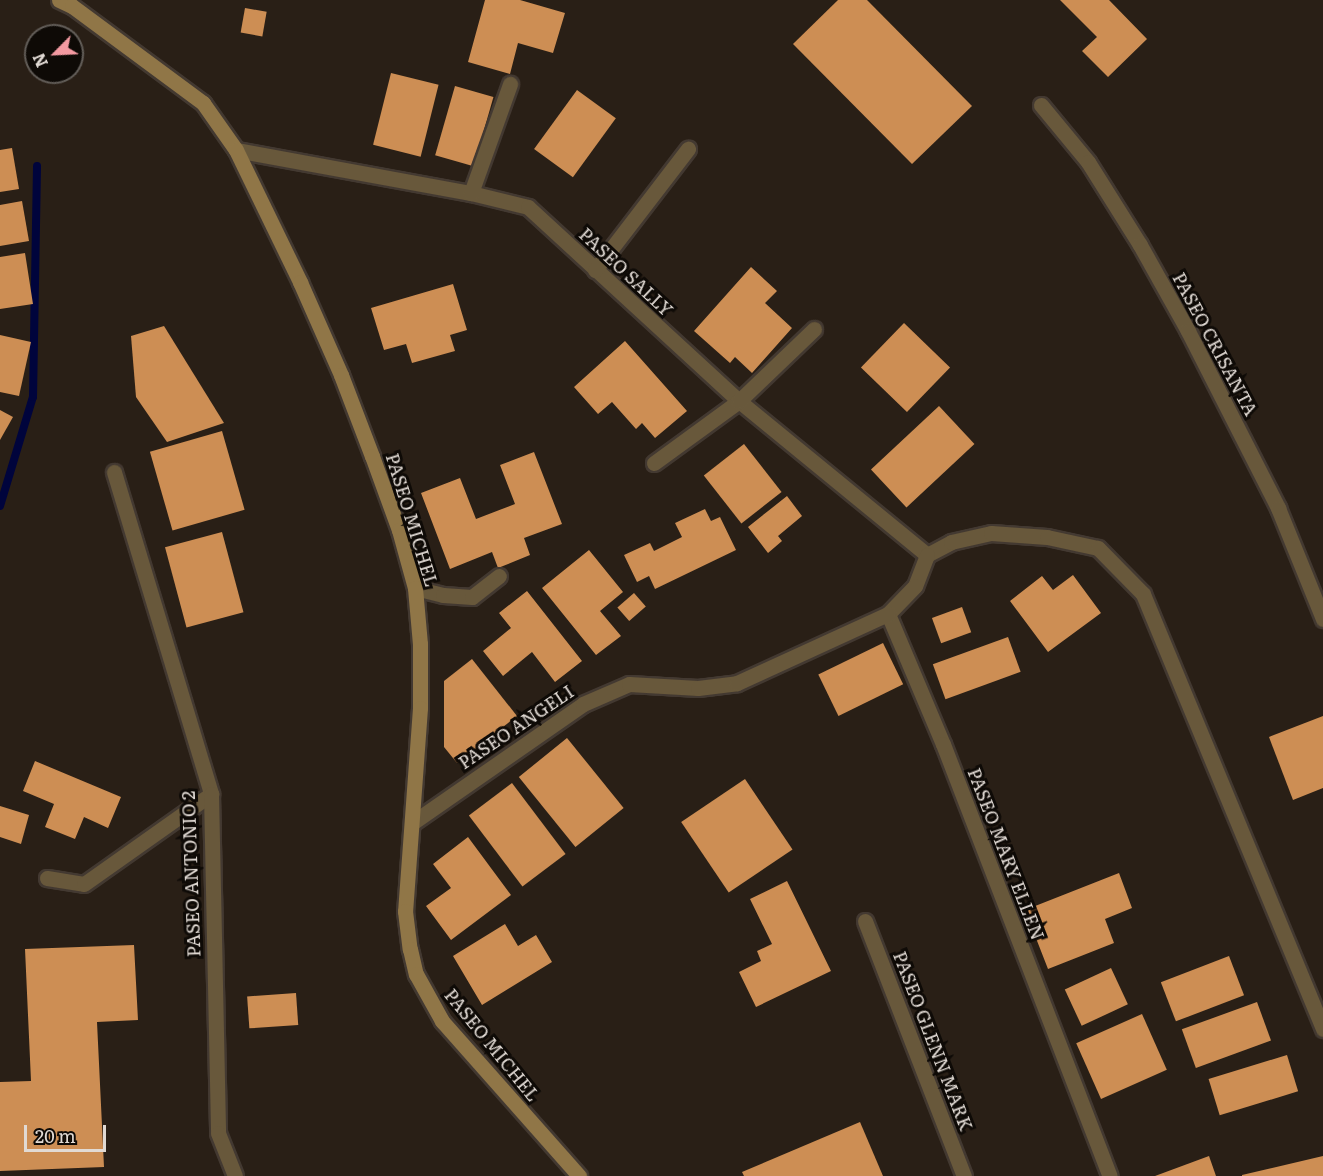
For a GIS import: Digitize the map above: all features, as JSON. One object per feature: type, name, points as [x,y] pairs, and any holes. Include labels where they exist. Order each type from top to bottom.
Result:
[{"type":"street","name":"PASEO MICHEL","points":[[59,0],[72,6],[203,103],[236,150],[300,282],[341,375],[399,530],[415,588],[420,644],[420,708],[405,911],[410,949],[420,981],[442,1021],[579,1176]]},
{"type":"street","points":[[471,193],[510,84]]},
{"type":"street","name":"PASEO CRISANTA","points":[[1041,105],[1088,162],[1140,245],[1188,331],[1278,508],[1323,619]]},
{"type":"street","points":[[595,270],[688,149]]},
{"type":"street","name":"PASEO SALLY","points":[[236,150],[471,193],[528,207],[738,401],[927,555]]},
{"type":"street","points":[[654,463],[738,401],[814,329]]},
{"type":"street","name":"PASEO ANTONIO 2","points":[[114,472],[211,794],[218,1133],[235,1176]]},
{"type":"street","points":[[888,614],[915,586],[927,555],[951,542],[991,533],[1047,537],[1098,548],[1143,594],[1323,1029]]},
{"type":"street","points":[[415,588],[443,595],[472,597],[499,576]]},
{"type":"street","name":"PASEO ANGELI","points":[[412,824],[583,704],[629,684],[698,688],[737,683],[888,614]]},
{"type":"street","name":"PASEO MARY ELLEN","points":[[888,614],[943,744],[1110,1176]]},
{"type":"street","points":[[47,878],[84,884],[211,794]]},
{"type":"street","name":"PASEO GLENN MARK","points":[[865,921],[964,1176]]},
{"type":"building","points":[[485,0],[520,0],[565,13],[553,53],[518,43],[510,74],[468,62]]},
{"type":"building","points":[[838,0],[867,0],[972,106],[912,164],[793,44]]},
{"type":"building","points":[[1060,0],[1109,0],[1147,39],[1108,77],[1082,51],[1097,37]]},
{"type":"building","points":[[245,8],[267,12],[262,36],[241,33]]},
{"type":"building","points":[[391,73],[439,85],[421,157],[373,145]]},
{"type":"building","points":[[455,86],[493,97],[474,166],[435,155]]},
{"type":"building","points":[[577,90],[616,118],[573,177],[534,149]]},
{"type":"building","points":[[12,148],[19,189],[0,192],[0,150]]},
{"type":"building","points":[[22,201],[29,241],[0,246],[0,205]]},
{"type":"building","points":[[25,253],[33,304],[0,309],[0,257]]},
{"type":"building","points":[[751,267],[777,291],[765,303],[792,328],[752,373],[735,357],[730,363],[694,331]]},
{"type":"building","points":[[453,284],[467,330],[450,335],[455,351],[412,363],[406,344],[384,350],[371,308]]},
{"type":"building","points":[[904,323],[950,367],[907,412],[861,368]]},
{"type":"building","points":[[164,326],[224,423],[167,442],[136,397],[131,336]]},
{"type":"building","points":[[0,335],[31,342],[19,396],[0,392]]},
{"type":"building","points":[[625,341],[687,411],[655,438],[642,423],[636,429],[612,402],[598,414],[574,387]]},
{"type":"building","points":[[939,406],[974,444],[906,507],[871,469]]},
{"type":"building","points":[[0,410],[13,417],[0,440]]},
{"type":"building","points":[[222,431],[245,510],[173,530],[150,452]]},
{"type":"building","points":[[744,444],[782,492],[741,523],[704,475]]},
{"type":"building","points":[[534,452],[562,524],[524,538],[530,555],[498,568],[492,552],[450,569],[421,493],[460,478],[476,519],[515,504],[500,465]]},
{"type":"building","points":[[787,496],[802,516],[778,536],[782,541],[768,553],[748,527]]},
{"type":"building","points":[[705,509],[711,521],[720,517],[736,550],[655,589],[649,576],[637,582],[624,555],[650,543],[654,551],[682,537],[675,523]]},
{"type":"building","points":[[222,532],[243,612],[186,627],[165,547]]},
{"type":"building","points":[[589,550],[623,592],[600,611],[621,636],[596,655],[542,588]]},
{"type":"building","points":[[1073,575],[1101,613],[1048,652],[1010,601],[1042,576],[1053,590]]},
{"type":"building","points":[[527,591],[582,661],[555,682],[532,652],[503,676],[483,651],[511,628],[499,613]]},
{"type":"building","points":[[634,593],[646,607],[629,621],[617,607]]},
{"type":"building","points":[[962,607],[971,632],[941,643],[932,618]]},
{"type":"building","points":[[1008,637],[1021,672],[945,699],[933,664]]},
{"type":"building","points":[[883,643],[903,684],[838,716],[818,675]]},
{"type":"building","points":[[472,659],[517,716],[457,763],[444,747],[444,681]]},
{"type":"building","points":[[1323,716],[1323,788],[1293,800],[1269,737]]},
{"type":"building","points":[[567,738],[624,808],[575,847],[519,777]]},
{"type":"building","points":[[35,761],[121,797],[108,828],[84,817],[75,839],[45,827],[54,804],[23,791]]},
{"type":"building","points":[[745,779],[793,849],[729,893],[681,822]]},
{"type":"building","points":[[512,783],[566,854],[522,887],[469,815]]},
{"type":"building","points":[[0,806],[29,815],[21,844],[0,837]]},
{"type":"building","points":[[468,837],[511,895],[451,940],[426,906],[451,888],[433,864]]},
{"type":"building","points":[[1119,873],[1132,908],[1105,919],[1114,943],[1048,969],[1025,910]]},
{"type":"building","points":[[787,881],[831,971],[756,1007],[739,972],[761,961],[757,951],[772,944],[750,899]]},
{"type":"building","points":[[505,924],[518,946],[536,935],[552,962],[482,1005],[453,956]]},
{"type":"building","points":[[134,945],[138,1020],[97,1022],[104,1167],[0,1171],[0,1082],[31,1081],[25,949]]},
{"type":"building","points":[[1229,956],[1244,995],[1176,1021],[1161,982]]},
{"type":"building","points":[[1111,968],[1128,1004],[1082,1026],[1065,990]]},
{"type":"building","points":[[296,993],[298,1025],[249,1028],[247,996]]},
{"type":"building","points":[[1257,1002],[1271,1041],[1196,1068],[1182,1029]]},
{"type":"building","points":[[1142,1014],[1167,1070],[1101,1099],[1076,1043]]},
{"type":"building","points":[[1287,1055],[1298,1091],[1220,1115],[1209,1079]]},
{"type":"building","points":[[860,1122],[883,1176],[744,1176],[742,1172]]},
{"type":"building","points":[[1209,1156],[1216,1176],[1155,1176]]},
{"type":"building","points":[[1323,1156],[1323,1176],[1242,1176],[1242,1175]]},
{"type":"waterway","points":[[0,506],[33,397],[37,166]]}]
